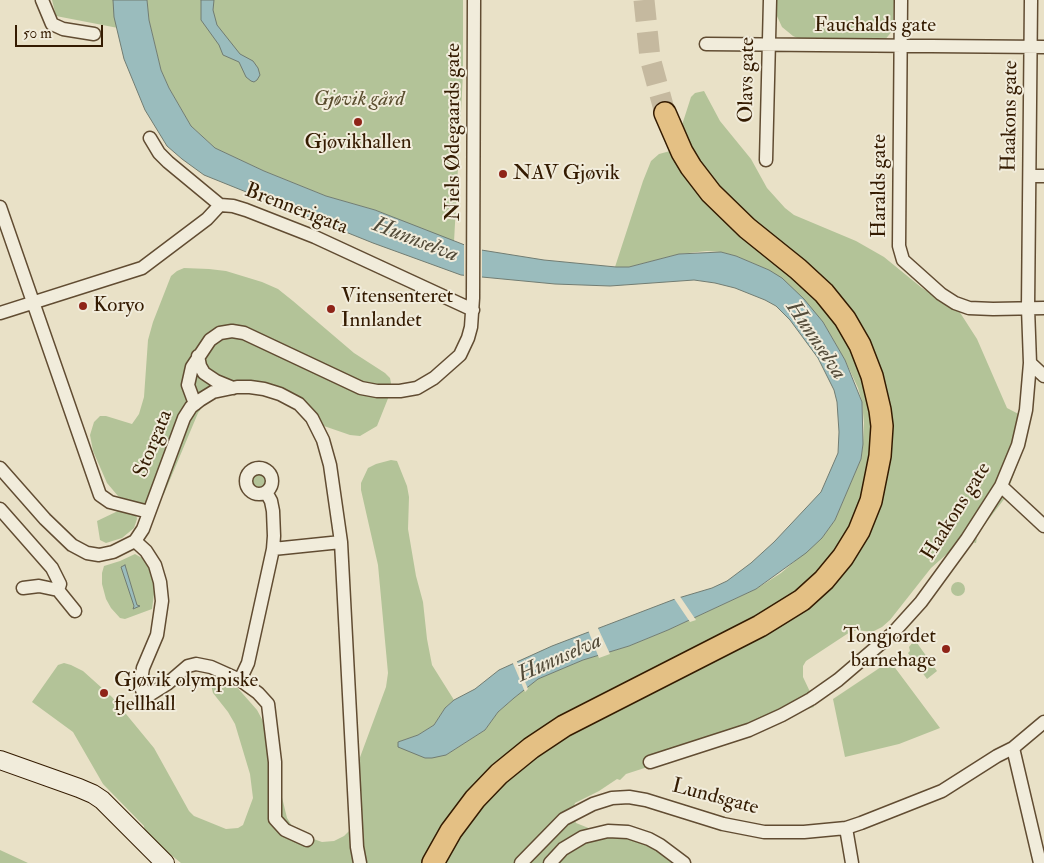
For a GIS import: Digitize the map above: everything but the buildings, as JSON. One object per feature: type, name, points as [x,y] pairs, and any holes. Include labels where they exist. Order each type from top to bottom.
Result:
[{"type":"highway","points":[[433,863],[451,831],[475,799],[499,774],[531,748],[573,722],[760,626],[802,600],[824,580],[843,557],[859,532],[872,501],[880,456],[882,426],[872,376],[860,345],[845,319],[824,293],[798,269],[746,228],[711,193],[682,152],[664,113]]},
{"type":"main road","points":[[0,760],[79,788],[98,797],[165,863]]},
{"type":"street","points":[[42,0],[52,24],[62,28],[94,34]]},
{"type":"street","name":"Niels Ødegaards gate","points":[[195,404],[188,385],[192,367],[210,340],[220,333],[232,331],[244,333],[361,388],[377,391],[400,391],[417,388],[434,378],[460,356],[468,338],[473,310],[474,0]]},
{"type":"street","name":"Olavs gate","points":[[766,160],[770,0]]},
{"type":"street","name":"Haralds gate","points":[[901,0],[899,246],[903,260],[941,294],[968,308],[1044,308]]},
{"type":"street","name":"Haakons gate","points":[[650,762],[749,730],[811,699],[838,680],[893,633],[921,602],[967,539],[1001,486],[1018,445],[1026,410],[1030,363],[1028,308],[1030,176],[1038,46],[1031,0]]},
{"type":"street","name":"Fauchalds gate","points":[[706,44],[1038,46]]},
{"type":"street","name":"Brennerigata","points":[[150,138],[158,153],[220,206],[233,206],[246,210],[315,237],[473,310]]},
{"type":"street","points":[[1030,176],[1044,176]]},
{"type":"street","points":[[0,314],[142,268],[207,219],[220,206]]},
{"type":"street","name":"Storgata","points":[[0,207],[100,495],[110,502],[149,512],[184,418],[195,404],[213,392],[233,388],[250,387],[264,389],[280,394],[299,404],[312,418],[323,440],[330,462],[340,542],[360,863]]},
{"type":"street","points":[[198,356],[204,373],[216,382],[233,388]]},
{"type":"street","points":[[1030,363],[1044,376]]},
{"type":"street","points":[[0,468],[72,545],[86,553],[100,555],[113,552],[135,541],[143,529],[149,512]]},
{"type":"street","points":[[1001,486],[1044,526]]},
{"type":"street","points":[[240,680],[248,663],[274,536],[273,511],[271,501],[266,492]]},
{"type":"street","points":[[0,509],[52,568],[60,584],[58,590]]},
{"type":"street","points":[[135,541],[146,551],[155,565],[160,582],[162,601],[157,636],[143,668],[142,690],[151,694],[192,664],[211,667],[240,680],[258,693],[268,704],[274,762],[275,819],[285,830],[306,840]]},
{"type":"street","points":[[272,549],[340,542]]},
{"type":"street","points":[[23,588],[39,586],[58,590],[75,610]]},
{"type":"street","name":"Lundsgate","points":[[522,863],[564,819],[593,804],[612,798],[630,797],[646,800],[723,824],[757,831],[804,832],[846,828],[942,791],[997,756],[1014,748],[1044,722]]},
{"type":"street","points":[[1014,748],[1040,863]]},
{"type":"street","points":[[846,828],[852,863]]},
{"type":"street","points":[[550,863],[563,849],[584,837],[608,832],[628,832],[649,839],[684,863]]},
{"type":"green space","points":[[52,0],[120,0],[118,28],[56,16]]},
{"type":"green space","name":"Gjøvik gård","points":[[147,0],[463,0],[463,74],[454,242],[375,210],[326,196],[264,171],[215,148],[191,126],[169,88],[161,70],[149,20]]},
{"type":"green space","points":[[777,0],[894,0],[893,30],[884,41],[804,41],[793,36],[782,27],[776,14]]},
{"type":"green space","points":[[704,91],[720,121],[751,159],[767,188],[785,208],[794,215],[856,241],[884,257],[922,288],[959,311],[977,339],[1007,408],[1030,420],[1026,442],[1005,498],[985,524],[977,537],[976,543],[971,542],[961,545],[948,553],[931,568],[890,620],[882,627],[872,632],[857,630],[847,634],[806,661],[803,666],[803,677],[812,696],[814,707],[735,741],[626,774],[620,780],[617,779],[575,803],[572,813],[576,823],[596,831],[644,838],[680,851],[691,863],[181,863],[145,834],[144,826],[103,784],[73,732],[32,702],[58,665],[64,663],[83,671],[112,697],[154,748],[189,811],[194,816],[226,829],[238,828],[243,825],[253,798],[250,774],[235,724],[213,693],[211,685],[214,679],[222,679],[235,685],[257,710],[264,723],[287,818],[294,829],[305,836],[322,842],[334,841],[344,836],[350,830],[359,760],[386,687],[388,673],[378,565],[361,490],[361,483],[368,468],[391,460],[397,461],[407,486],[409,497],[408,529],[416,576],[423,602],[432,665],[454,700],[445,708],[434,725],[418,735],[398,742],[446,755],[485,730],[498,712],[538,679],[583,660],[629,646],[668,630],[756,589],[781,573],[822,538],[835,520],[861,459],[864,423],[862,402],[858,388],[845,360],[823,322],[769,270],[736,256],[721,252],[707,251],[679,254],[629,267],[615,267],[651,161],[659,154],[674,150],[691,97],[695,93]]},
{"type":"green space","points":[[184,268],[226,271],[278,289],[354,353],[385,373],[390,378],[391,383],[389,396],[377,426],[360,436],[350,435],[321,425],[293,404],[261,392],[242,391],[215,397],[203,406],[198,413],[164,494],[148,505],[140,505],[118,496],[107,483],[93,451],[90,435],[94,422],[100,416],[132,424],[139,414],[144,397],[148,340],[153,322],[171,276]]},
{"type":"green space","points":[[258,473],[264,475],[266,481],[264,487],[258,489],[252,487],[250,481],[252,475]]},
{"type":"green space","points":[[120,510],[136,514],[137,519],[134,528],[122,538],[106,543],[100,540],[97,521]]},
{"type":"green space","points":[[135,554],[142,558],[151,571],[155,587],[152,609],[125,619],[120,618],[106,599],[102,584],[102,573],[104,566]]},
{"type":"green space","points":[[958,582],[963,584],[965,589],[963,594],[958,596],[953,594],[951,589],[953,584]]},
{"type":"green space","points":[[913,642],[917,643],[937,671],[927,679],[908,653],[910,651],[909,647]]},
{"type":"green space","points":[[890,661],[940,728],[899,744],[845,757],[833,699]]},
{"type":"green space","points":[[0,850],[28,863],[0,863]]},
{"type":"water","name":"Hunnselva","points":[[113,0],[147,0],[149,20],[161,70],[191,126],[215,148],[264,171],[326,196],[375,210],[475,249],[544,260],[616,267],[629,267],[679,254],[721,252],[736,256],[769,270],[782,278],[804,299],[823,322],[845,360],[862,402],[863,444],[861,459],[835,520],[822,538],[806,553],[756,589],[668,630],[629,646],[583,660],[538,679],[498,712],[485,730],[446,755],[425,758],[398,747],[398,742],[418,735],[434,725],[445,708],[454,700],[475,689],[499,670],[552,646],[675,599],[712,588],[727,581],[751,563],[774,542],[821,492],[838,453],[839,432],[837,402],[834,390],[818,358],[790,320],[776,306],[735,288],[694,280],[610,286],[555,284],[461,275],[373,243],[204,175],[167,146],[145,110],[124,59],[114,17]]},
{"type":"water","points":[[201,0],[214,0],[213,10],[217,25],[240,54],[253,61],[260,75],[257,80],[251,81],[246,77],[239,62],[223,55],[219,45],[201,20]]},
{"type":"water","points":[[125,565],[137,605],[140,606],[133,609],[134,606],[121,567]]},
{"type":"pier","points":[[464,242],[482,247],[482,280],[464,278]]},
{"type":"pier","points":[[679,595],[696,620],[690,622],[673,597]]},
{"type":"pier","points":[[597,626],[610,654],[599,658],[588,630]]},
{"type":"pier","points":[[516,659],[528,689],[525,692],[512,661]]},
{"type":"tunnel","points":[[644,0],[650,58],[665,113]]},
{"type":"place","name":"Gjøvikhallen","points":[[358,122]]},
{"type":"place","name":"NAV Gjøvik","points":[[503,174]]},
{"type":"place","name":"Koryo","points":[[83,306]]},
{"type":"place","name":"Vitensenteret Innlandet","points":[[331,309]]},
{"type":"place","name":"Tongjordet barnehage","points":[[946,649]]},
{"type":"place","name":"Gjøvik olympiske fjellhall","points":[[104,693]]}]
